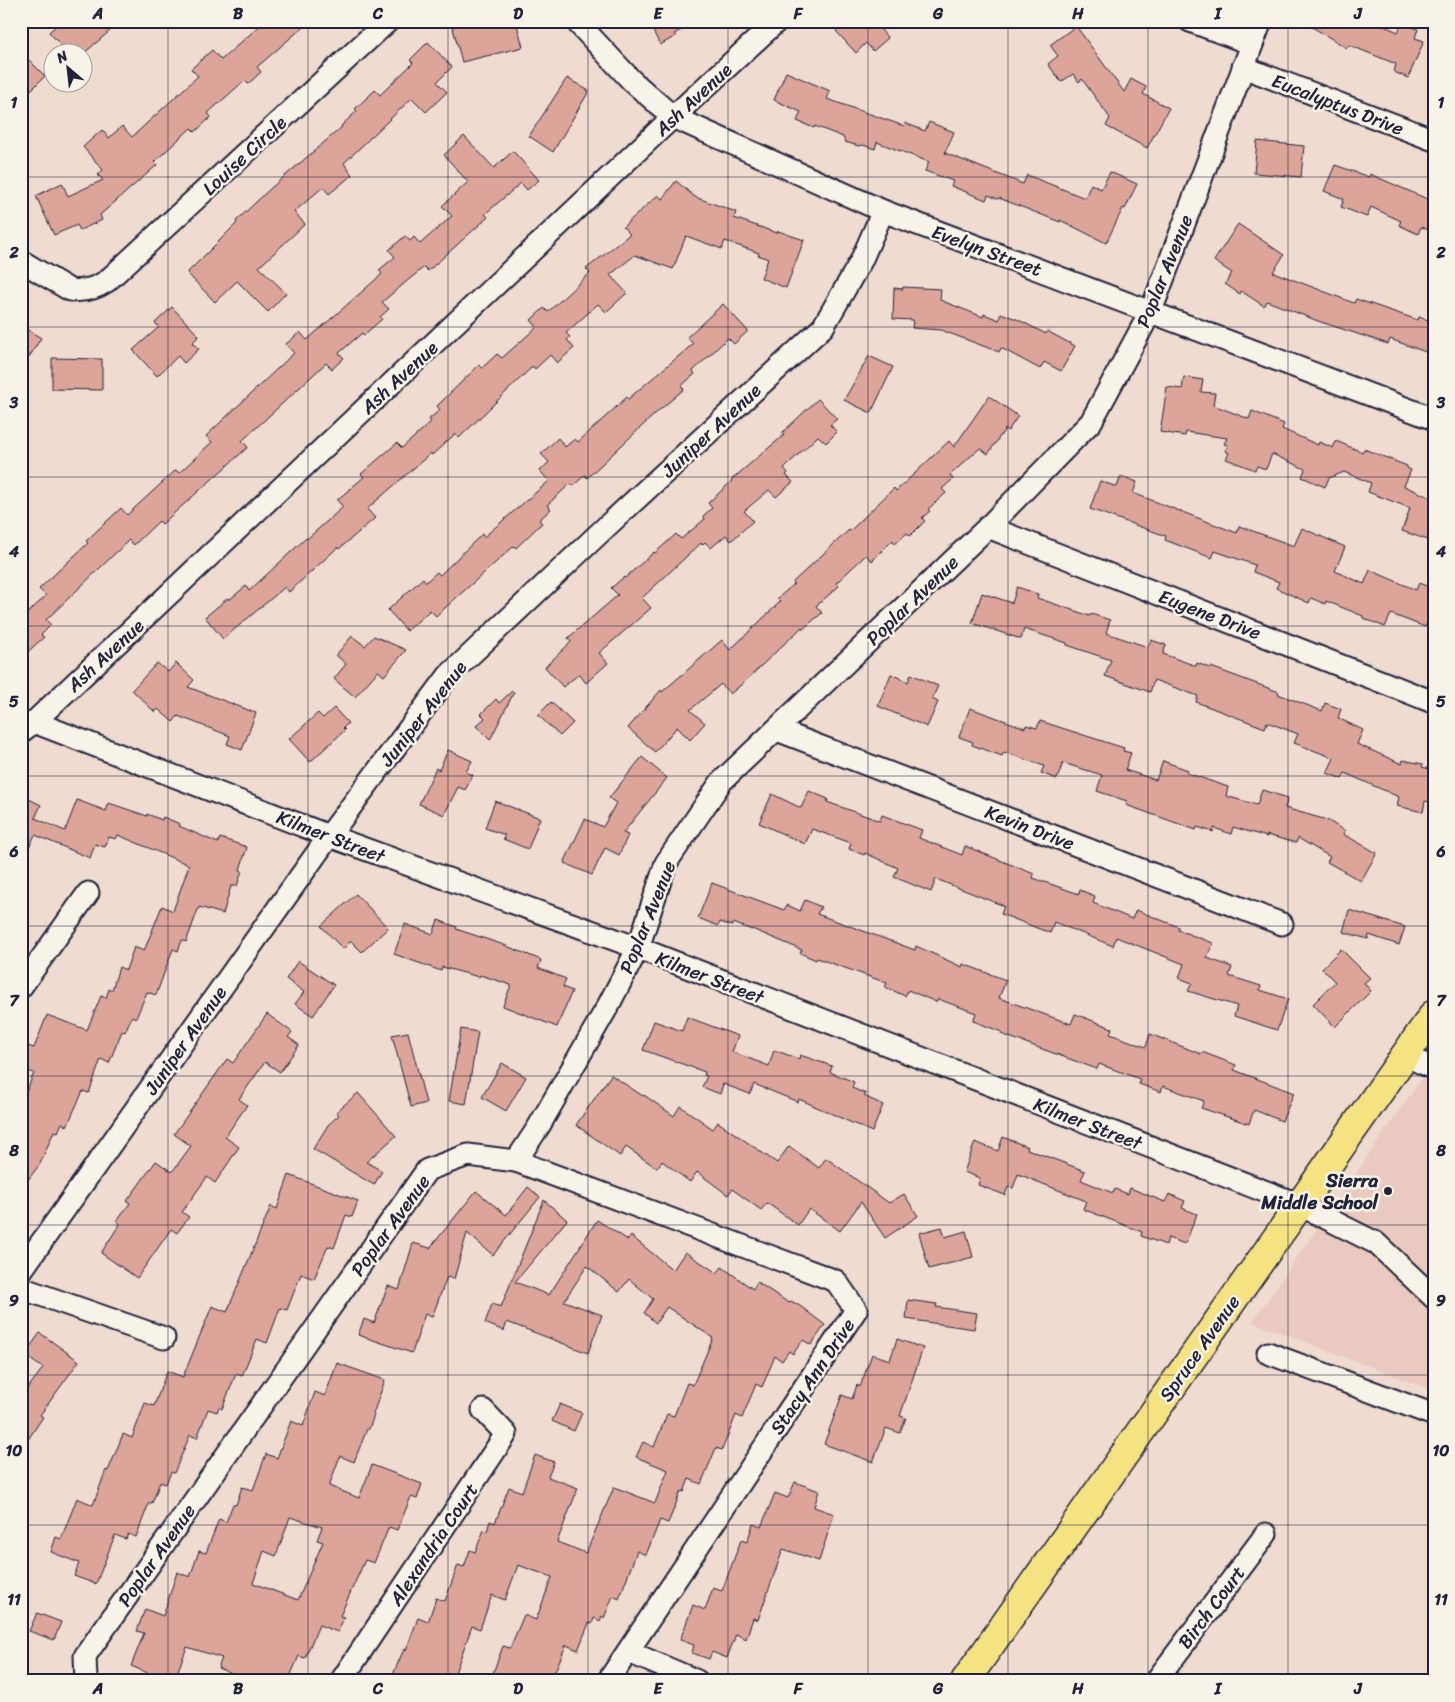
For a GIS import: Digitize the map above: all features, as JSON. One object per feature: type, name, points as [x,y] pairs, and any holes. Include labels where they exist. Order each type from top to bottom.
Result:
[{"type":"main road","name":"Spruce Avenue","points":[[964,1681],[1434,1014]]},
{"type":"street","name":"Louise Circle","points":[[21,261],[70,290],[103,292],[114,276],[388,21]]},
{"type":"street","name":"Evelyn Street","points":[[576,21],[632,81],[673,117],[883,211],[1434,419]]},
{"type":"street","name":"Ash Avenue","points":[[28,727],[777,21]]},
{"type":"street","points":[[1190,21],[1252,44]]},
{"type":"street","name":"Poplar Avenue","points":[[86,1681],[85,1656],[427,1170],[468,1156],[516,1161],[539,1126],[608,1006],[638,948],[666,862],[721,782],[988,527],[1091,422],[1151,311],[1261,21]]},
{"type":"street","name":"Eucalyptus Drive","points":[[1242,67],[1434,140]]},
{"type":"street","name":"Juniper Avenue","points":[[21,1271],[329,836],[448,675],[823,327],[861,261],[883,211]]},
{"type":"street","name":"Eugene Drive","points":[[988,527],[1433,702]]},
{"type":"street","name":"Kilmer Street","points":[[28,727],[638,948],[1300,1205],[1376,1243],[1434,1298]]},
{"type":"street","name":"Kevin Drive","points":[[777,730],[1282,924]]},
{"type":"street","points":[[21,987],[88,893]]},
{"type":"street","points":[[1405,1055],[1434,1069]]},
{"type":"street","name":"Stacy Ann Drive","points":[[516,1161],[836,1281],[856,1310],[608,1681]]},
{"type":"street","points":[[21,1288],[164,1338]]},
{"type":"street","points":[[1268,1353],[1434,1415]]},
{"type":"street","name":"Alexandria Court","points":[[341,1681],[506,1434],[483,1410]]},
{"type":"street","name":"Birch Court","points":[[1156,1681],[1266,1534]]},
{"type":"street","points":[[629,1652],[697,1681]]},
{"type":"shaded area","name":"Sierra Middle School","points":[[1434,1061],[1434,1391],[1252,1322]]},
{"type":"building","points":[[61,21],[103,21],[111,30],[92,46],[92,42],[58,42],[49,32]]},
{"type":"building","points":[[265,21],[310,21],[257,67],[261,72],[248,84],[245,80],[208,113],[211,117],[195,132],[191,128],[154,162],[157,165],[100,215],[102,220],[80,230],[77,225],[54,235],[36,196],[62,183],[68,196],[103,180],[98,175],[103,170],[83,147],[102,130],[109,138],[122,126],[132,137],[198,76],[191,69],[212,50],[221,60]]},
{"type":"building","points":[[451,21],[516,21],[523,47],[462,62]]},
{"type":"building","points":[[648,21],[698,21],[674,34],[676,36],[660,45]]},
{"type":"building","points":[[846,21],[890,21],[881,30],[888,38],[873,51],[866,43],[856,53],[836,31]]},
{"type":"building","points":[[1302,21],[1373,21],[1398,32],[1402,23],[1418,29],[1415,38],[1424,41],[1408,78],[1394,72],[1396,64],[1349,45],[1347,48]]},
{"type":"building","points":[[1076,26],[1124,92],[1131,79],[1146,87],[1143,94],[1169,108],[1147,148],[1106,126],[1110,118],[1082,79],[1079,82],[1073,74],[1061,82],[1048,64],[1058,56],[1050,45]]},
{"type":"building","points":[[428,42],[452,67],[437,82],[447,92],[426,112],[412,98],[344,163],[352,175],[329,194],[323,187],[294,212],[305,224],[259,267],[286,293],[268,312],[237,281],[215,302],[187,273],[237,223],[236,221],[271,188],[342,127],[357,111],[355,109],[375,90],[380,95],[413,63],[410,60]]},
{"type":"building","points":[[21,52],[42,73],[42,79],[31,90],[30,88],[21,96]]},
{"type":"building","points":[[786,72],[830,91],[827,99],[904,126],[905,123],[925,131],[929,122],[954,132],[945,153],[1023,184],[1027,175],[1085,198],[1091,184],[1101,189],[1110,172],[1137,184],[1106,243],[1060,220],[1060,222],[988,195],[986,200],[951,186],[953,181],[925,171],[929,162],[877,142],[875,149],[845,142],[843,137],[797,121],[801,112],[774,100]]},
{"type":"building","points":[[567,78],[589,91],[553,152],[529,136]]},
{"type":"building","points":[[464,136],[494,168],[513,151],[539,180],[527,190],[521,183],[485,214],[488,217],[428,271],[424,267],[382,302],[389,309],[380,317],[382,319],[364,335],[362,333],[339,353],[344,358],[332,369],[326,363],[242,441],[248,447],[162,524],[159,521],[134,545],[129,540],[46,620],[51,625],[41,635],[44,637],[21,658],[21,619],[46,596],[39,589],[88,543],[86,541],[121,508],[127,515],[176,470],[179,473],[212,442],[206,436],[294,353],[286,344],[300,332],[307,340],[382,274],[379,270],[395,257],[389,250],[405,236],[410,241],[414,237],[420,244],[452,216],[442,206],[468,182],[444,155]]},
{"type":"building","points":[[1257,141],[1304,146],[1301,177],[1254,173]]},
{"type":"building","points":[[1335,165],[1369,177],[1370,174],[1434,202],[1434,232],[1421,227],[1418,234],[1399,225],[1401,221],[1371,207],[1367,217],[1341,207],[1344,199],[1324,191]]},
{"type":"building","points":[[676,181],[695,197],[736,212],[734,218],[804,240],[786,288],[761,278],[768,259],[758,255],[759,253],[725,241],[722,249],[686,236],[673,269],[635,255],[610,275],[627,293],[606,312],[598,304],[566,333],[570,337],[567,340],[574,348],[557,363],[550,355],[535,369],[533,366],[459,438],[455,434],[367,509],[375,518],[339,549],[338,547],[289,592],[285,587],[223,639],[205,617],[246,586],[249,591],[306,538],[343,507],[337,500],[364,477],[361,474],[397,443],[402,448],[431,422],[429,419],[440,410],[437,406],[479,365],[482,368],[497,354],[502,358],[537,327],[531,320],[544,308],[548,312],[590,273],[586,269],[630,234],[623,227],[658,195],[662,199]]},
{"type":"building","points":[[1238,224],[1284,255],[1273,272],[1354,303],[1356,299],[1418,320],[1419,317],[1434,322],[1434,355],[1390,339],[1388,344],[1318,321],[1267,301],[1264,306],[1241,291],[1240,294],[1225,284],[1232,273],[1214,261]]},
{"type":"building","points":[[903,287],[941,289],[940,300],[983,317],[984,314],[999,320],[1001,313],[1046,334],[1047,331],[1075,346],[1061,371],[1044,362],[1040,369],[1001,348],[999,352],[941,330],[912,328],[913,320],[893,319],[894,288],[903,289]]},
{"type":"building","points":[[723,304],[748,331],[734,344],[728,338],[693,371],[695,374],[681,386],[684,389],[587,478],[585,475],[573,486],[570,484],[547,505],[551,509],[539,520],[542,523],[516,548],[514,546],[436,616],[430,610],[407,631],[388,610],[423,578],[426,582],[437,572],[440,575],[482,534],[484,537],[549,481],[540,471],[549,462],[541,454],[558,438],[565,447],[575,439],[578,442],[627,397],[628,399],[693,344],[687,337]]},
{"type":"building","points":[[172,307],[199,336],[192,343],[199,349],[184,363],[178,356],[157,376],[133,350],[159,327],[155,323]]},
{"type":"building","points":[[21,326],[41,338],[21,370]]},
{"type":"building","points":[[869,356],[893,367],[871,413],[844,400]]},
{"type":"building","points":[[52,358],[102,359],[102,390],[52,389]]},
{"type":"building","points":[[1184,377],[1203,380],[1201,392],[1215,393],[1213,405],[1249,419],[1252,411],[1284,424],[1282,429],[1318,445],[1319,442],[1333,448],[1336,441],[1362,452],[1364,449],[1407,466],[1411,470],[1404,486],[1434,499],[1434,542],[1402,531],[1410,508],[1368,492],[1371,483],[1344,472],[1329,478],[1325,487],[1302,477],[1305,469],[1272,454],[1266,469],[1257,466],[1255,470],[1226,459],[1229,453],[1225,451],[1228,445],[1224,444],[1227,438],[1186,432],[1185,436],[1160,432],[1167,387],[1182,389]]},
{"type":"building","points":[[989,396],[1018,416],[1008,431],[1005,429],[988,454],[980,448],[950,475],[953,479],[942,489],[946,493],[928,509],[930,511],[922,518],[925,521],[910,536],[907,533],[895,544],[893,540],[872,561],[866,555],[836,583],[839,586],[816,606],[822,613],[803,629],[802,627],[741,685],[730,694],[721,684],[690,710],[705,723],[690,740],[677,727],[655,752],[628,728],[661,690],[662,692],[722,640],[730,650],[780,602],[777,599],[794,584],[793,582],[850,531],[894,488],[896,491],[949,441],[954,447]]},
{"type":"building","points":[[818,399],[837,419],[830,425],[837,432],[826,443],[818,436],[784,468],[788,473],[786,475],[793,482],[776,497],[769,490],[744,511],[753,521],[731,541],[726,535],[711,548],[705,542],[702,545],[701,543],[642,598],[651,608],[599,653],[608,663],[586,683],[579,674],[563,687],[545,667],[571,642],[568,638],[618,595],[611,588],[676,534],[681,539],[705,519],[703,516],[712,508],[708,503],[731,480],[784,435],[782,433]]},
{"type":"building","points":[[1121,476],[1137,482],[1133,493],[1237,533],[1239,526],[1294,546],[1302,528],[1345,547],[1335,571],[1364,584],[1370,570],[1416,590],[1419,583],[1434,589],[1434,625],[1427,623],[1425,627],[1391,614],[1385,627],[1326,601],[1325,604],[1311,598],[1309,603],[1276,588],[1279,582],[1253,572],[1255,565],[1215,551],[1212,558],[1165,540],[1166,536],[1090,509],[1100,481],[1117,487]]},
{"type":"building","points":[[1017,587],[1038,594],[1037,598],[1090,616],[1091,614],[1110,620],[1106,633],[1148,647],[1151,640],[1166,645],[1163,654],[1196,666],[1197,663],[1211,667],[1279,692],[1278,694],[1322,711],[1325,703],[1341,709],[1338,718],[1363,730],[1357,744],[1402,764],[1403,760],[1423,764],[1422,767],[1434,770],[1434,803],[1425,801],[1423,812],[1397,806],[1399,797],[1345,773],[1342,779],[1327,773],[1334,758],[1294,743],[1298,734],[1267,722],[1265,728],[1196,702],[1198,696],[1154,680],[1150,692],[1105,676],[1111,660],[1067,645],[1067,643],[1024,629],[1021,639],[972,623],[982,593],[1012,603]]},
{"type":"building","points":[[352,636],[365,646],[374,636],[406,650],[384,676],[378,671],[355,697],[334,679],[346,664],[336,655]]},
{"type":"building","points":[[157,663],[168,672],[176,663],[194,680],[188,687],[256,713],[242,750],[227,744],[230,736],[178,716],[173,722],[158,709],[155,712],[132,690]]},
{"type":"building","points":[[891,674],[908,682],[911,674],[938,686],[932,699],[938,702],[927,727],[878,706]]},
{"type":"building","points":[[512,691],[514,692],[490,740],[476,726],[485,718],[481,714],[496,699],[499,703]]},
{"type":"building","points":[[551,702],[573,723],[560,736],[538,715]]},
{"type":"building","points":[[334,708],[348,723],[343,728],[345,730],[310,762],[289,739],[318,713],[323,718]]},
{"type":"building","points":[[970,708],[1025,728],[1026,725],[1037,728],[1040,721],[1124,748],[1123,751],[1131,753],[1125,770],[1156,780],[1163,761],[1188,770],[1187,773],[1228,787],[1226,796],[1257,805],[1262,790],[1288,798],[1285,808],[1327,820],[1345,831],[1343,834],[1377,853],[1361,881],[1327,862],[1330,857],[1298,838],[1296,843],[1233,827],[1231,834],[1214,828],[1213,832],[1197,827],[1196,830],[1126,805],[1127,801],[1097,791],[1102,775],[1063,763],[1057,779],[1041,773],[1044,766],[1004,752],[1002,756],[972,745],[973,742],[959,737]]},
{"type":"building","points":[[448,750],[472,761],[466,772],[473,775],[465,790],[458,787],[444,815],[419,804],[436,768],[439,770]]},
{"type":"building","points":[[642,757],[667,778],[623,833],[628,835],[619,855],[605,848],[592,875],[564,863],[585,819],[603,827],[616,803],[609,798]]},
{"type":"building","points":[[809,791],[828,799],[827,802],[880,821],[882,815],[922,830],[919,838],[962,855],[965,846],[1034,874],[1033,878],[1079,894],[1080,890],[1095,896],[1093,903],[1132,919],[1136,910],[1179,927],[1178,930],[1213,943],[1207,958],[1232,967],[1229,976],[1261,986],[1260,990],[1288,999],[1277,1030],[1234,1016],[1237,1006],[1188,991],[1192,983],[1179,978],[1184,964],[1116,937],[1113,946],[1054,922],[1050,933],[1001,914],[1004,906],[936,879],[931,892],[894,877],[898,868],[865,853],[864,855],[849,849],[851,843],[812,829],[805,844],[759,823],[772,794],[801,808]]},
{"type":"building","points":[[21,795],[41,805],[35,818],[65,831],[77,800],[106,811],[109,803],[162,820],[163,817],[218,843],[220,838],[247,847],[237,886],[231,886],[223,914],[199,907],[186,942],[182,940],[178,951],[173,949],[156,995],[147,992],[136,1018],[132,1016],[125,1032],[122,1031],[109,1063],[101,1059],[89,1093],[83,1091],[67,1126],[62,1123],[58,1132],[54,1131],[40,1164],[21,1189],[21,1104],[34,1073],[21,1069],[21,1044],[34,1048],[47,1015],[87,1030],[101,996],[106,998],[109,989],[112,990],[119,967],[126,970],[134,947],[144,951],[162,906],[173,911],[189,865],[118,835],[116,839],[109,837],[105,847],[95,844],[90,858],[35,835],[21,863]]},
{"type":"building","points":[[495,801],[540,818],[528,849],[503,839],[505,835],[485,828]]},
{"type":"building","points":[[712,883],[784,910],[787,905],[800,911],[805,900],[821,907],[817,914],[915,950],[916,946],[962,967],[963,964],[1006,980],[999,998],[1071,1024],[1075,1014],[1112,1028],[1110,1034],[1146,1047],[1150,1034],[1201,1054],[1202,1052],[1236,1065],[1234,1070],[1294,1093],[1282,1121],[1254,1110],[1249,1124],[1201,1108],[1204,1101],[1163,1086],[1161,1092],[1139,1084],[1140,1079],[1099,1064],[1097,1069],[1001,1034],[1002,1032],[973,1021],[976,1013],[938,999],[936,1002],[908,990],[905,996],[885,987],[887,983],[817,958],[816,960],[800,953],[802,950],[752,929],[733,923],[732,926],[720,922],[718,926],[698,918]]},
{"type":"building","points":[[356,894],[388,928],[362,952],[351,941],[343,949],[321,926]]},
{"type":"building","points":[[1349,910],[1405,927],[1399,945],[1369,935],[1368,939],[1343,932]]},
{"type":"building","points":[[438,920],[457,927],[456,929],[541,960],[538,968],[566,979],[563,987],[572,991],[557,1027],[503,1006],[511,985],[480,975],[479,977],[442,967],[441,971],[394,954],[405,924],[433,934]]},
{"type":"building","points":[[1341,949],[1370,978],[1364,983],[1371,991],[1335,1027],[1313,1004],[1335,982],[1322,968]]},
{"type":"building","points":[[298,961],[334,985],[313,1016],[295,1004],[304,992],[286,979]]},
{"type":"building","points":[[267,1014],[292,1032],[288,1037],[299,1045],[280,1072],[265,1062],[239,1099],[247,1105],[225,1137],[239,1147],[215,1183],[207,1177],[182,1212],[189,1217],[177,1233],[171,1229],[137,1278],[101,1253],[120,1224],[117,1221],[130,1203],[127,1201],[156,1161],[172,1172],[191,1146],[174,1134],[227,1059],[233,1063]]},
{"type":"building","points":[[687,1017],[738,1036],[732,1052],[769,1066],[774,1050],[799,1059],[800,1055],[832,1066],[830,1072],[854,1082],[852,1088],[883,1105],[872,1132],[799,1099],[798,1102],[754,1084],[750,1094],[723,1084],[720,1094],[702,1087],[707,1076],[704,1075],[705,1072],[643,1050],[654,1021],[682,1031]]},
{"type":"building","points":[[461,1029],[478,1032],[466,1104],[449,1101]]},
{"type":"building","points":[[408,1032],[426,1103],[411,1107],[392,1035]]},
{"type":"building","points":[[502,1063],[526,1077],[506,1111],[482,1097]]},
{"type":"building","points":[[611,1075],[674,1116],[680,1106],[713,1129],[718,1122],[777,1163],[789,1146],[819,1168],[826,1158],[889,1203],[904,1194],[918,1216],[885,1238],[861,1202],[840,1231],[809,1209],[798,1225],[767,1203],[761,1210],[732,1189],[728,1195],[697,1172],[690,1182],[662,1161],[657,1168],[626,1147],[620,1156],[576,1125]]},
{"type":"building","points":[[358,1093],[396,1136],[366,1162],[382,1171],[374,1185],[313,1149],[328,1125],[339,1115],[336,1112]]},
{"type":"building","points":[[1003,1137],[1028,1147],[1027,1149],[1085,1171],[1081,1180],[1113,1193],[1115,1189],[1128,1194],[1130,1188],[1165,1202],[1169,1194],[1185,1201],[1182,1208],[1197,1214],[1185,1244],[1168,1238],[1166,1245],[1141,1236],[1142,1232],[1083,1209],[1086,1201],[1018,1174],[1013,1188],[1008,1187],[1005,1195],[978,1185],[980,1178],[964,1172],[975,1142],[998,1151]]},
{"type":"building","points":[[289,1175],[358,1201],[352,1217],[346,1215],[334,1248],[328,1246],[314,1279],[301,1274],[287,1310],[280,1308],[267,1343],[257,1339],[242,1376],[236,1374],[222,1409],[219,1407],[217,1412],[208,1409],[197,1438],[190,1435],[174,1473],[171,1472],[166,1484],[160,1482],[152,1503],[149,1503],[136,1537],[128,1534],[126,1539],[115,1535],[96,1584],[74,1576],[79,1563],[51,1552],[56,1537],[61,1539],[77,1498],[93,1505],[106,1470],[108,1471],[123,1434],[132,1438],[145,1403],[154,1406],[167,1371],[183,1377],[212,1306],[227,1312],[271,1206],[277,1209]]},
{"type":"building","points":[[528,1187],[540,1197],[493,1255],[467,1233],[454,1279],[447,1277],[432,1317],[425,1314],[412,1353],[358,1335],[364,1319],[374,1323],[388,1286],[399,1290],[413,1243],[430,1248],[476,1191],[506,1215]]},
{"type":"building","points":[[544,1200],[567,1220],[515,1282],[549,1295],[597,1220],[628,1240],[631,1236],[673,1270],[685,1252],[717,1273],[722,1267],[753,1289],[757,1282],[789,1303],[791,1301],[800,1306],[825,1325],[811,1345],[803,1340],[793,1354],[789,1351],[782,1361],[775,1356],[762,1387],[756,1384],[742,1418],[736,1415],[722,1450],[716,1448],[701,1484],[689,1479],[684,1492],[681,1491],[668,1523],[660,1520],[646,1555],[637,1551],[619,1599],[613,1596],[604,1618],[602,1616],[600,1621],[594,1618],[592,1624],[589,1623],[578,1650],[566,1645],[551,1681],[490,1681],[503,1646],[510,1648],[524,1615],[536,1620],[552,1577],[518,1565],[505,1600],[492,1595],[480,1629],[472,1626],[452,1681],[402,1681],[392,1677],[404,1649],[406,1650],[418,1618],[428,1622],[436,1598],[445,1601],[458,1565],[464,1567],[470,1550],[475,1552],[484,1530],[487,1531],[490,1521],[495,1523],[509,1487],[522,1492],[535,1455],[554,1462],[548,1477],[578,1488],[557,1542],[586,1553],[614,1487],[655,1503],[668,1470],[636,1457],[643,1442],[654,1447],[667,1414],[674,1416],[687,1383],[693,1385],[713,1338],[667,1307],[656,1323],[644,1313],[653,1299],[629,1279],[619,1292],[587,1266],[564,1301],[602,1315],[588,1353],[507,1322],[504,1331],[485,1323],[492,1304],[501,1307]]},
{"type":"building","points":[[942,1227],[945,1237],[966,1231],[973,1257],[929,1269],[919,1233]]},
{"type":"building","points":[[908,1300],[937,1304],[936,1307],[977,1313],[974,1329],[906,1319]]},
{"type":"building","points":[[40,1333],[79,1361],[40,1415],[43,1417],[21,1450],[21,1397],[43,1368],[24,1355]]},
{"type":"building","points":[[897,1339],[923,1348],[900,1416],[906,1418],[900,1433],[886,1428],[873,1462],[824,1444],[842,1395],[852,1399],[857,1385],[860,1387],[872,1354],[890,1360]]},
{"type":"building","points":[[337,1363],[385,1380],[369,1429],[367,1429],[354,1462],[340,1456],[329,1486],[359,1498],[372,1465],[422,1484],[417,1499],[411,1497],[397,1530],[389,1527],[374,1563],[365,1560],[340,1616],[344,1617],[338,1632],[319,1625],[305,1658],[299,1656],[288,1681],[248,1681],[218,1668],[222,1658],[187,1647],[174,1681],[167,1681],[131,1666],[144,1633],[137,1631],[145,1609],[163,1616],[177,1572],[190,1577],[199,1551],[206,1553],[219,1519],[226,1522],[233,1504],[236,1505],[242,1487],[253,1490],[266,1454],[277,1458],[291,1421],[303,1426],[315,1392],[325,1396]],"holes":[[[290,1517],[322,1527],[317,1540],[323,1542],[298,1600],[253,1583],[264,1551],[276,1556]]]},
{"type":"building","points":[[560,1404],[582,1413],[574,1431],[552,1421]]},
{"type":"building","points":[[795,1482],[819,1491],[814,1507],[834,1514],[819,1561],[783,1549],[758,1620],[753,1618],[746,1639],[736,1634],[727,1658],[712,1652],[709,1659],[692,1653],[694,1645],[680,1640],[693,1605],[705,1610],[713,1588],[722,1591],[741,1540],[747,1542],[753,1524],[761,1527],[775,1493],[788,1498]]},
{"type":"building","points":[[37,1613],[61,1622],[54,1640],[29,1631]]},
{"type":"place","name":"Sierra Middle School","points":[[1388,1191]]}]
